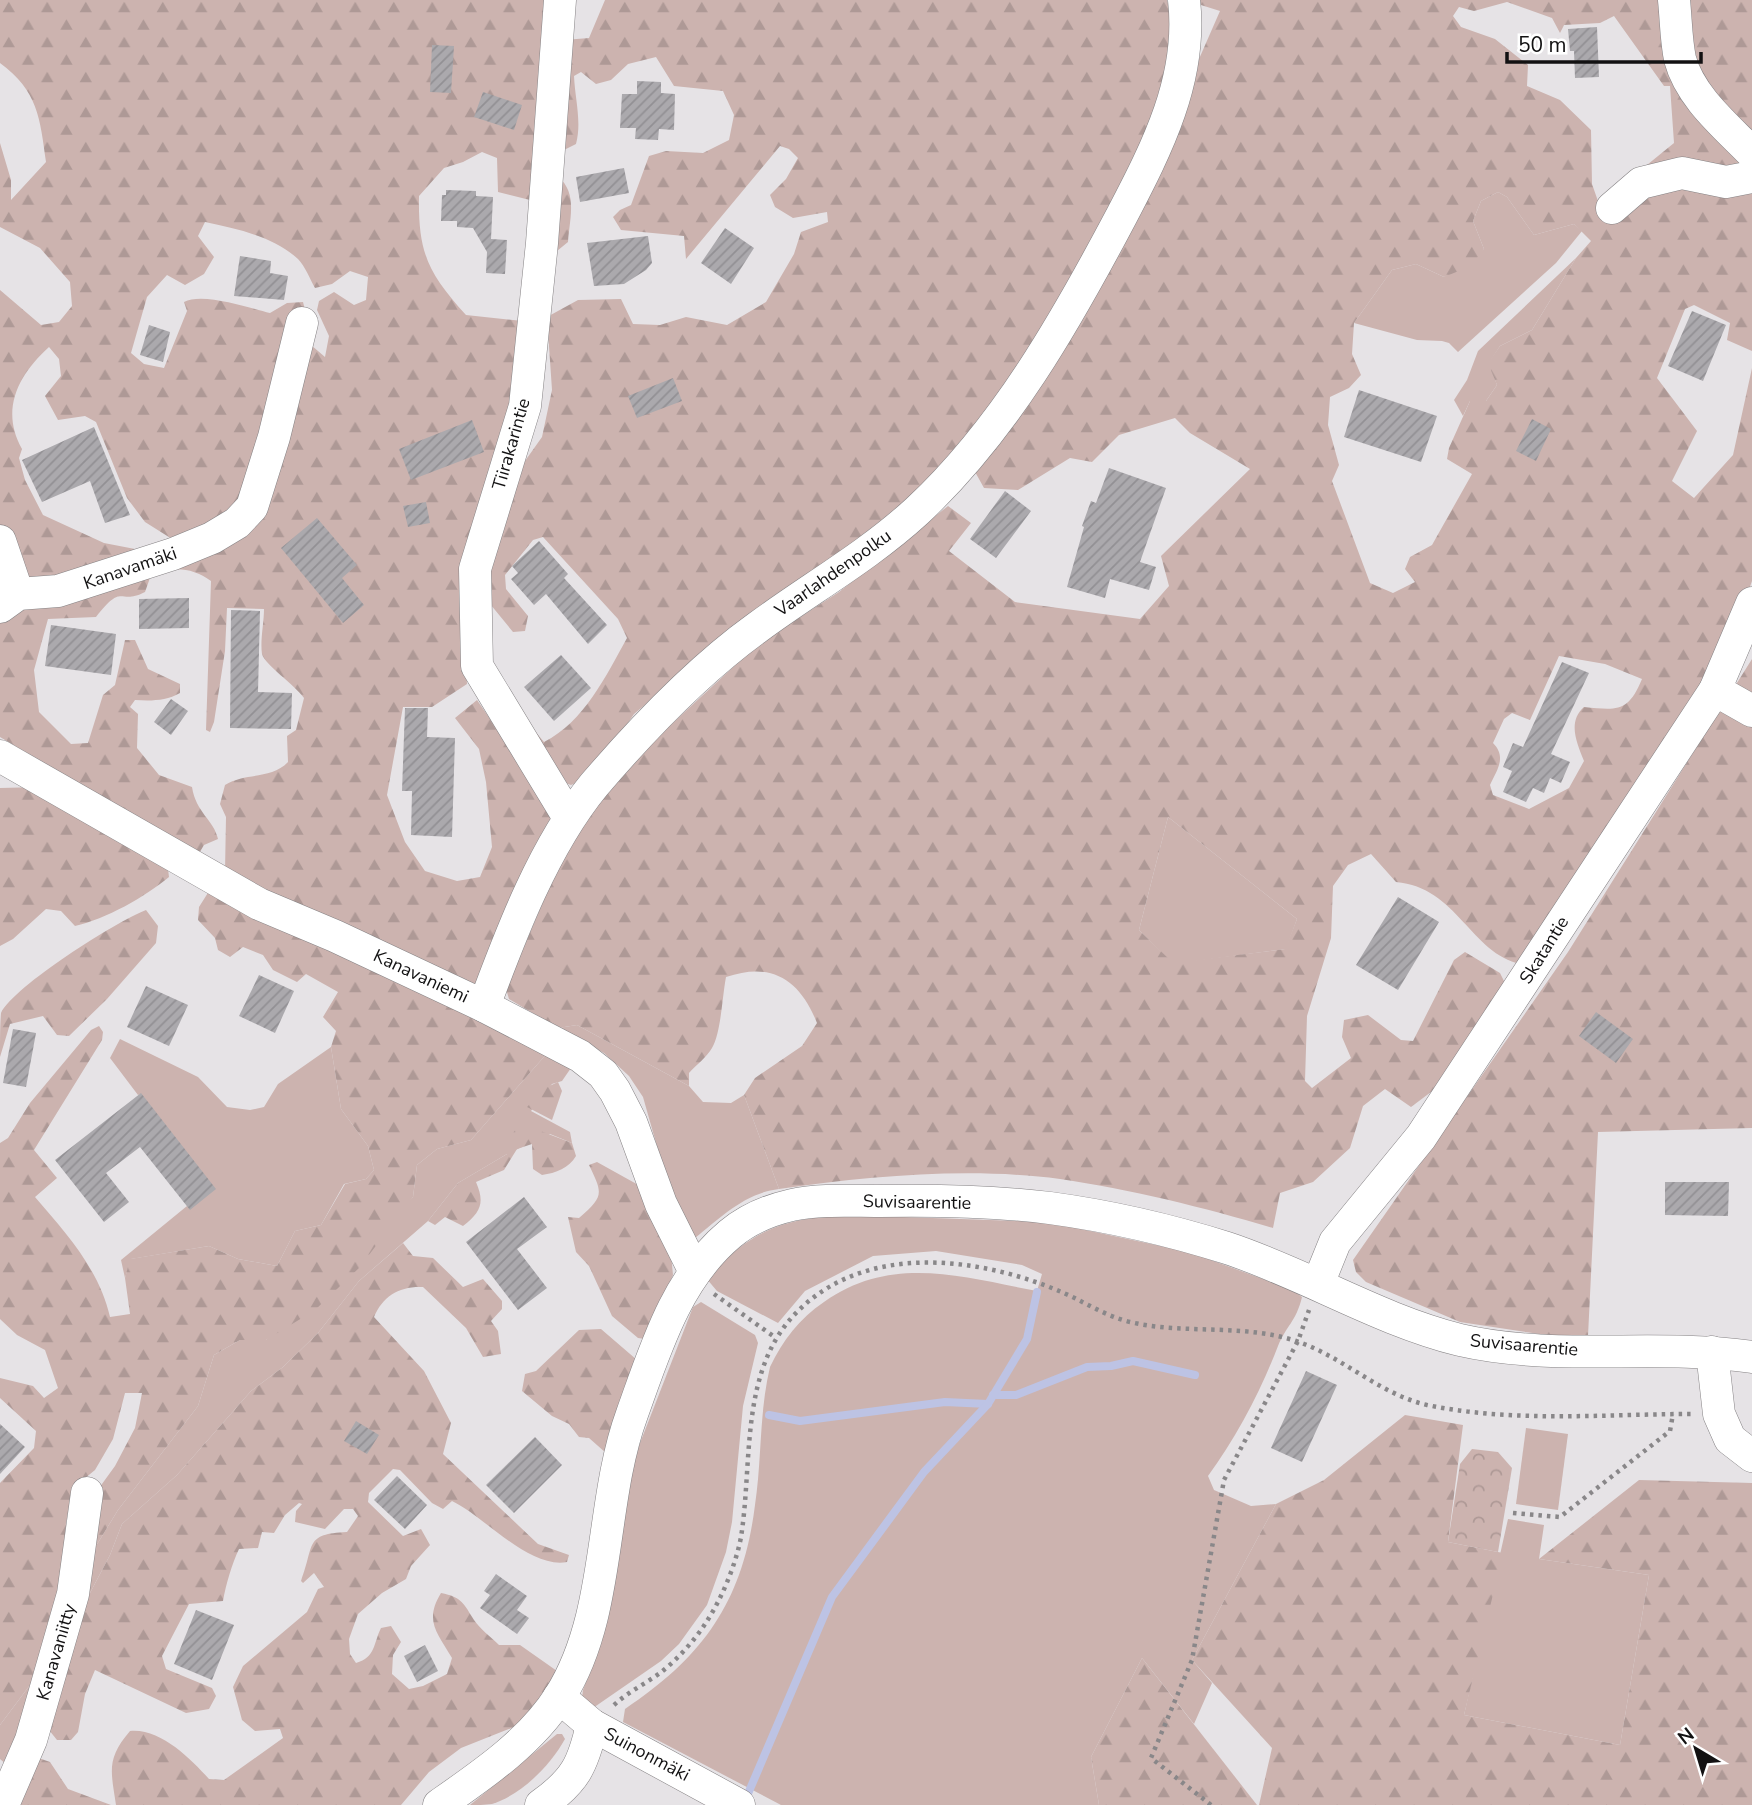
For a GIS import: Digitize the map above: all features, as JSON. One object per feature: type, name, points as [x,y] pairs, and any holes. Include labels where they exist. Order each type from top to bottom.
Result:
[{"type":"street","name":"Tiirakarintie","points":[[560,0],[542,243],[524,406],[475,569],[477,666],[569,818]]},
{"type":"street","name":"Vaarlahdenpolku","points":[[484,1006],[508,941],[569,818],[640,734],[696,680],[755,629],[874,548],[919,509],[968,457],[1021,388],[1086,283],[1160,142],[1178,83],[1188,32],[1184,0]]},
{"type":"street","points":[[1674,0],[1681,60],[1688,78],[1711,112],[1752,153]]},
{"type":"street","points":[[1612,208],[1641,183],[1682,173],[1726,182],[1752,177]]},
{"type":"street","name":"Kanavamäki","points":[[9,601],[58,591],[173,554],[212,538],[237,523],[252,507],[274,437],[302,323]]},
{"type":"street","points":[[0,541],[9,601]]},
{"type":"street","name":"Skatantie","points":[[1318,1284],[1335,1242],[1421,1137],[1715,690],[1752,603]]},
{"type":"street","points":[[1715,690],[1752,711]]},
{"type":"street","name":"Kanavaniemi","points":[[0,756],[259,904],[335,936],[484,1006],[580,1056],[603,1074],[631,1122],[662,1204],[695,1272]]},
{"type":"street","points":[[0,783],[43,781]]},
{"type":"street","name":"Suvisaarentie","points":[[439,1805],[523,1740],[559,1697],[577,1663],[592,1612],[611,1487],[630,1419],[677,1301],[695,1272],[733,1232],[766,1213],[795,1205],[838,1201],[908,1200],[1049,1208],[1113,1219],[1211,1243],[1318,1284],[1420,1328],[1496,1346],[1712,1352],[1752,1357]]},
{"type":"street","points":[[1712,1352],[1719,1414],[1730,1439],[1752,1457]]},
{"type":"street","name":"Kanavaniitty","points":[[2,1805],[31,1740],[73,1594],[87,1493]]},
{"type":"street","name":"Suinonmäki","points":[[559,1697],[592,1725],[739,1805]]},
{"type":"street","points":[[541,1805],[566,1785],[582,1764],[592,1725]]},
{"type":"path","points":[[592,1725],[621,1699],[661,1672],[708,1620],[740,1541],[758,1381],[776,1338],[796,1312],[846,1277],[904,1263],[963,1264],[1018,1276],[1067,1294],[1103,1314],[1132,1323],[1244,1329],[1298,1341],[1372,1382],[1424,1404],[1573,1418],[1647,1412],[1719,1414]]},
{"type":"path","points":[[695,1272],[705,1288],[776,1338]]},
{"type":"path","points":[[1211,1805],[1152,1758],[1192,1660],[1224,1480],[1298,1341],[1318,1284]]},
{"type":"path","points":[[1513,1513],[1560,1517],[1670,1431],[1673,1414]]},
{"type":"green space","points":[[0,0],[548,0],[530,200],[498,192],[497,158],[482,152],[444,168],[419,196],[423,248],[442,287],[466,315],[523,321],[519,397],[462,606],[467,684],[432,707],[403,707],[387,795],[405,842],[425,871],[457,881],[480,877],[492,847],[486,782],[479,749],[455,718],[477,700],[557,816],[478,989],[225,871],[226,817],[220,804],[225,785],[241,778],[266,774],[288,762],[287,736],[296,730],[304,698],[268,664],[262,654],[264,609],[227,608],[225,651],[214,722],[210,732],[206,730],[211,581],[204,576],[182,569],[159,572],[151,575],[145,592],[136,596],[117,597],[96,617],[48,619],[34,670],[39,712],[71,744],[88,743],[103,695],[115,685],[125,640],[135,640],[148,669],[180,684],[180,693],[175,696],[158,700],[135,700],[130,707],[138,714],[137,748],[159,775],[192,787],[197,803],[216,832],[218,839],[204,845],[198,855],[0,737],[0,290],[41,325],[59,322],[72,306],[70,282],[40,248],[0,227],[0,143],[11,180],[11,200],[46,162],[39,119],[30,95],[13,73],[0,63]],"holes":[[[205,222],[254,234],[277,244],[301,262],[315,288],[332,284],[350,271],[368,277],[366,300],[354,305],[334,292],[319,301],[317,310],[329,336],[325,357],[304,339],[306,314],[303,302],[287,303],[270,313],[202,299],[184,302],[187,311],[164,368],[144,364],[131,353],[147,297],[167,275],[185,285],[204,274],[214,257],[198,236]],[[49,347],[59,359],[61,376],[45,396],[58,420],[85,416],[96,422],[127,498],[145,522],[172,539],[138,561],[135,549],[104,543],[43,515],[25,480],[19,458],[22,449],[16,435],[13,407],[21,381]]]},
{"type":"green space","points":[[605,0],[1167,0],[1176,35],[1176,62],[1126,192],[977,430],[914,500],[746,620],[634,714],[591,777],[571,785],[554,779],[524,718],[544,742],[571,723],[593,697],[627,638],[618,619],[543,537],[533,540],[505,575],[506,589],[528,616],[525,631],[513,632],[486,599],[503,492],[542,437],[552,390],[547,317],[578,300],[621,299],[633,324],[660,325],[686,317],[727,325],[766,302],[794,254],[801,232],[828,222],[827,212],[793,218],[775,207],[770,195],[786,179],[798,158],[789,149],[780,146],[686,259],[684,236],[621,230],[613,217],[631,205],[649,156],[666,151],[703,153],[729,140],[734,115],[723,91],[674,86],[656,57],[628,64],[611,80],[596,84],[581,72],[574,76],[578,119],[576,144],[566,149],[556,144],[564,40],[589,38]]},
{"type":"green space","points":[[1185,0],[1752,0],[1752,351],[1727,340],[1730,323],[1694,305],[1685,309],[1657,378],[1697,431],[1672,481],[1694,498],[1733,455],[1752,368],[1752,581],[1736,626],[1706,685],[1521,964],[1504,958],[1489,948],[1434,896],[1417,887],[1396,882],[1371,854],[1348,865],[1333,886],[1331,938],[1307,1016],[1305,1081],[1312,1088],[1351,1058],[1342,1037],[1344,1020],[1368,1015],[1401,1040],[1413,1041],[1454,960],[1465,952],[1500,973],[1506,985],[1439,1086],[1411,1107],[1385,1089],[1363,1106],[1350,1148],[1313,1182],[1280,1193],[1273,1228],[1140,1194],[1025,1175],[919,1175],[779,1189],[744,1095],[755,1078],[802,1046],[817,1023],[802,995],[793,985],[771,973],[757,971],[726,977],[715,1042],[707,1055],[689,1073],[689,1086],[577,1025],[558,1028],[509,999],[506,989],[574,829],[663,732],[757,645],[839,592],[948,506],[971,523],[949,551],[1015,602],[1140,619],[1169,586],[1161,556],[1250,469],[1190,433],[1175,418],[1119,435],[1092,462],[1070,458],[1018,490],[984,488],[974,470],[1192,75],[1220,11]],"holes":[[[1507,2],[1552,18],[1560,33],[1564,25],[1600,23],[1614,16],[1664,86],[1670,86],[1674,143],[1599,204],[1592,184],[1591,130],[1560,100],[1527,86],[1528,65],[1495,39],[1461,27],[1453,16],[1459,7],[1474,11]],[[1498,192],[1507,197],[1534,235],[1574,224],[1591,241],[1576,258],[1532,330],[1500,346],[1488,363],[1497,385],[1486,401],[1470,401],[1449,448],[1447,459],[1472,474],[1432,545],[1410,557],[1405,569],[1415,582],[1393,593],[1370,583],[1332,481],[1339,465],[1328,425],[1330,397],[1349,388],[1361,375],[1352,354],[1354,323],[1392,270],[1416,264],[1444,277],[1471,266],[1484,249],[1473,221],[1481,201]],[[1559,656],[1605,664],[1642,679],[1632,698],[1620,707],[1584,707],[1575,726],[1584,761],[1569,788],[1529,809],[1493,795],[1490,785],[1500,758],[1493,743],[1504,719],[1512,713],[1530,720]],[[1168,817],[1297,919],[1285,949],[1173,963],[1139,930]]]},
{"type":"green space","points":[[553,173],[567,187],[571,204],[568,242],[557,251]]},
{"type":"green space","points":[[1498,192],[1507,197],[1534,235],[1574,224],[1582,231],[1556,263],[1458,352],[1449,343],[1442,341],[1417,340],[1354,323],[1392,270],[1416,264],[1444,277],[1484,249],[1473,221],[1481,201]]},
{"type":"green space","points":[[1576,258],[1532,330],[1500,346],[1489,363],[1497,385],[1486,401],[1470,401],[1463,416],[1454,400],[1467,380],[1478,351]]},
{"type":"green space","points":[[1752,659],[1752,1128],[1598,1132],[1588,1336],[1553,1336],[1460,1322],[1366,1282],[1356,1272],[1353,1260],[1568,952]]},
{"type":"green space","points":[[41,787],[168,869],[169,877],[125,906],[75,926],[61,911],[46,909],[13,939],[0,946],[0,788]]},
{"type":"green space","points":[[1168,817],[1297,919],[1286,949],[1173,964],[1139,930]]},
{"type":"green space","points":[[211,888],[550,1050],[471,1140],[437,1149],[417,1165],[413,1197],[359,1268],[315,1310],[266,1340],[240,1340],[214,1355],[198,1406],[118,1510],[82,1569],[94,1495],[115,1466],[135,1428],[142,1393],[125,1393],[113,1439],[95,1470],[73,1488],[66,1523],[63,1576],[45,1665],[0,1725],[0,1483],[34,1448],[36,1431],[0,1398],[0,1378],[33,1386],[44,1398],[58,1388],[45,1350],[17,1335],[0,1319],[0,1143],[8,1138],[30,1103],[91,1030],[99,1026],[103,1032],[102,1040],[34,1150],[57,1178],[35,1197],[90,1267],[110,1317],[130,1314],[125,1278],[130,1259],[209,1246],[238,1259],[277,1266],[295,1231],[321,1225],[345,1184],[366,1179],[374,1170],[368,1146],[341,1109],[331,1047],[336,1031],[323,1017],[338,992],[306,974],[297,982],[273,970],[263,955],[243,947],[230,957],[218,950],[215,938],[198,920],[199,907]]},
{"type":"green space","points":[[146,910],[158,926],[156,943],[107,999],[69,1036],[57,1035],[43,1016],[10,1024],[0,1057],[1,1013],[10,1001],[45,971],[113,927]]},
{"type":"green space","points":[[577,1025],[689,1086],[703,1102],[731,1103],[744,1095],[779,1189],[755,1195],[744,1201],[695,1238],[670,1192],[643,1097],[629,1076],[604,1053],[558,1028]]},
{"type":"green space","points":[[120,1039],[198,1077],[227,1107],[250,1110],[264,1107],[278,1084],[331,1047],[341,1109],[368,1146],[374,1170],[366,1179],[344,1184],[321,1225],[295,1231],[277,1266],[238,1259],[209,1246],[131,1259],[125,1278],[121,1260],[187,1206],[141,1094],[138,1095],[110,1058]]},
{"type":"green space","points":[[550,1050],[573,1065],[562,1081],[552,1084],[531,1111],[570,1132],[572,1143],[550,1134],[507,1154],[458,1183],[428,1221],[359,1281],[318,1333],[283,1367],[251,1391],[177,1475],[122,1524],[110,1555],[71,1629],[82,1569],[118,1510],[198,1406],[214,1355],[240,1340],[266,1340],[413,1197],[417,1165],[437,1149],[471,1140]]},
{"type":"green space","points":[[558,1082],[562,1091],[552,1120],[527,1107],[545,1088]]},
{"type":"green space","points":[[517,1127],[530,1127],[572,1143],[576,1156],[562,1169],[542,1175],[533,1169],[532,1144],[517,1149],[504,1170],[476,1182],[480,1207],[463,1226],[445,1217],[435,1225],[428,1221],[458,1183],[507,1154],[506,1144]]},
{"type":"green space","points":[[597,1162],[642,1187],[671,1254],[673,1275],[645,1339],[638,1338],[612,1316],[589,1266],[576,1252],[568,1217],[579,1218],[597,1199],[599,1189],[589,1165]]},
{"type":"green space","points":[[846,1215],[1048,1222],[1189,1252],[1293,1290],[1302,1297],[1247,1414],[1208,1476],[1214,1490],[1251,1506],[1276,1504],[1192,1660],[1212,1683],[1194,1724],[1142,1658],[1091,1757],[1099,1805],[781,1805],[623,1722],[625,1709],[653,1689],[698,1646],[729,1598],[741,1570],[749,1539],[770,1367],[786,1339],[800,1323],[815,1308],[850,1287],[875,1278],[902,1274],[955,1276],[1037,1291],[1042,1274],[1022,1265],[936,1251],[873,1256],[805,1291],[778,1323],[717,1291],[706,1278],[738,1248],[769,1230],[803,1220]]},
{"type":"green space","points":[[403,1243],[413,1256],[433,1258],[463,1287],[483,1279],[502,1301],[502,1309],[491,1321],[498,1331],[501,1354],[483,1357],[466,1328],[423,1287],[406,1288],[393,1294],[382,1303],[374,1317],[424,1371],[451,1423],[443,1454],[538,1544],[569,1555],[567,1562],[538,1558],[522,1550],[452,1501],[443,1509],[432,1503],[400,1470],[393,1469],[369,1493],[368,1502],[403,1536],[421,1529],[430,1545],[411,1566],[406,1579],[382,1593],[358,1614],[349,1639],[350,1654],[356,1663],[367,1657],[371,1654],[381,1628],[391,1626],[401,1642],[393,1655],[392,1674],[409,1689],[423,1686],[447,1674],[452,1658],[437,1633],[433,1619],[433,1611],[441,1593],[462,1602],[476,1623],[499,1645],[520,1645],[557,1671],[544,1695],[514,1727],[461,1748],[429,1772],[401,1805],[116,1805],[112,1766],[117,1750],[130,1731],[141,1731],[163,1739],[184,1754],[209,1779],[224,1780],[283,1738],[280,1729],[255,1731],[242,1720],[233,1687],[243,1666],[307,1612],[318,1589],[324,1587],[314,1573],[303,1583],[301,1581],[313,1543],[324,1535],[347,1532],[358,1516],[353,1509],[344,1509],[325,1529],[295,1522],[296,1511],[302,1504],[299,1503],[285,1515],[274,1533],[262,1532],[258,1548],[239,1549],[223,1601],[189,1604],[162,1656],[166,1669],[212,1688],[216,1696],[209,1709],[186,1713],[95,1670],[85,1694],[78,1732],[71,1740],[57,1740],[49,1730],[71,1629],[110,1555],[122,1524],[177,1475],[251,1391],[283,1367],[318,1333],[359,1281]]},
{"type":"green space","points":[[701,1302],[755,1335],[758,1343],[743,1406],[732,1522],[726,1552],[707,1605],[679,1644],[661,1661],[593,1708],[582,1698],[583,1690],[603,1636],[633,1461],[693,1307]]},
{"type":"green space","points":[[601,1329],[637,1360],[606,1453],[589,1438],[579,1437],[569,1424],[552,1416],[522,1391],[525,1374],[536,1371],[579,1330]]},
{"type":"green space","points":[[1405,1415],[1463,1425],[1448,1542],[1503,1553],[1464,1715],[1620,1745],[1649,1575],[1539,1559],[1639,1480],[1752,1483],[1752,1805],[1259,1805],[1272,1748],[1192,1660],[1276,1504],[1324,1480]]},
{"type":"green space","points":[[1526,1428],[1568,1434],[1558,1510],[1516,1504]]},
{"type":"green space","points":[[1472,1449],[1498,1452],[1512,1468],[1498,1552],[1448,1542],[1460,1464]]},
{"type":"green space","points":[[1508,1519],[1544,1525],[1539,1559],[1649,1575],[1620,1745],[1464,1715]]},
{"type":"green space","points":[[1142,1658],[1257,1805],[1099,1805],[1091,1757]]},
{"type":"green space","points":[[45,1665],[13,1770],[0,1759],[0,1725]]},
{"type":"green space","points":[[557,1734],[562,1734],[565,1739],[559,1749],[524,1787],[492,1804],[470,1805]]},
{"type":"green space","points":[[30,1755],[50,1762],[68,1789],[111,1805],[10,1805]]},
{"type":"building","points":[[1597,27],[1599,77],[1575,78],[1574,51],[1570,51],[1568,29]]},
{"type":"building","points":[[432,45],[454,46],[451,93],[430,92]]},
{"type":"building","points":[[637,81],[661,82],[661,93],[675,94],[674,130],[659,129],[658,140],[635,139],[636,128],[620,128],[622,94],[637,94]]},
{"type":"building","points":[[483,92],[522,105],[514,130],[474,117]]},
{"type":"building","points":[[624,168],[629,193],[580,202],[576,177]]},
{"type":"building","points":[[446,190],[476,191],[476,196],[493,197],[491,239],[507,240],[505,274],[486,273],[487,252],[473,228],[457,227],[457,221],[441,221],[442,195],[446,195]]},
{"type":"building","points":[[725,228],[754,248],[731,284],[701,263]]},
{"type":"building","points":[[648,236],[652,263],[646,270],[624,284],[594,286],[587,243]]},
{"type":"building","points":[[240,256],[271,261],[270,273],[288,276],[284,300],[234,296]]},
{"type":"building","points":[[1692,311],[1726,325],[1703,381],[1668,366]]},
{"type":"building","points":[[149,325],[170,332],[163,362],[140,355]]},
{"type":"building","points":[[673,378],[682,401],[637,418],[628,396]]},
{"type":"building","points":[[1359,390],[1437,416],[1421,462],[1344,437]]},
{"type":"building","points":[[1532,419],[1551,429],[1536,461],[1516,451]]},
{"type":"building","points":[[472,420],[484,452],[411,480],[399,449]]},
{"type":"building","points":[[94,427],[130,515],[105,523],[90,481],[42,502],[22,460]]},
{"type":"building","points":[[1109,468],[1166,488],[1140,562],[1156,567],[1149,590],[1110,579],[1105,598],[1067,587],[1084,527],[1082,526],[1091,501],[1096,503]]},
{"type":"building","points":[[1005,491],[1031,511],[996,558],[970,539]]},
{"type":"building","points":[[426,502],[430,523],[408,527],[403,506]]},
{"type":"building","points":[[317,518],[357,565],[342,578],[364,605],[343,623],[281,548]]},
{"type":"building","points":[[539,541],[568,574],[564,578],[607,625],[588,644],[546,594],[534,605],[511,579],[518,573],[512,566]]},
{"type":"building","points":[[189,598],[189,628],[139,629],[139,599]]},
{"type":"building","points":[[231,610],[260,611],[258,692],[292,693],[291,729],[230,728]]},
{"type":"building","points":[[51,625],[116,634],[111,675],[45,666]]},
{"type":"building","points":[[561,655],[591,688],[554,721],[524,687]]},
{"type":"building","points":[[1562,662],[1589,673],[1551,754],[1570,762],[1561,783],[1550,778],[1544,793],[1533,788],[1526,802],[1503,792],[1512,771],[1503,767],[1513,743],[1523,747]]},
{"type":"building","points":[[171,699],[188,711],[171,735],[154,722]]},
{"type":"building","points":[[405,708],[428,708],[427,737],[455,738],[452,837],[411,835],[412,791],[402,791]]},
{"type":"building","points":[[1398,897],[1439,922],[1398,990],[1356,965]]},
{"type":"building","points":[[259,975],[294,991],[275,1033],[239,1016]]},
{"type":"building","points":[[146,986],[188,1005],[169,1046],[127,1027]]},
{"type":"building","points":[[1596,1012],[1633,1039],[1616,1063],[1579,1036]]},
{"type":"building","points":[[13,1029],[36,1033],[26,1087],[3,1083]]},
{"type":"building","points":[[141,1093],[216,1189],[190,1210],[140,1147],[106,1173],[129,1202],[104,1222],[55,1160]]},
{"type":"building","points":[[1665,1182],[1729,1182],[1728,1216],[1665,1215]]},
{"type":"building","points":[[524,1197],[547,1227],[517,1249],[547,1288],[518,1310],[466,1242]]},
{"type":"building","points":[[1306,1371],[1337,1385],[1302,1462],[1271,1448]]},
{"type":"building","points":[[356,1421],[379,1435],[367,1454],[344,1441]]},
{"type":"building","points":[[0,1424],[25,1447],[0,1474]]},
{"type":"building","points":[[535,1437],[562,1465],[514,1513],[486,1485]]},
{"type":"building","points":[[397,1476],[427,1505],[405,1529],[374,1500]]},
{"type":"building","points":[[496,1574],[527,1596],[517,1610],[529,1618],[517,1634],[480,1608],[490,1595],[484,1591]]},
{"type":"building","points":[[196,1610],[234,1625],[212,1680],[174,1664]]},
{"type":"building","points":[[425,1645],[438,1671],[417,1682],[404,1656]]},
{"type":"waterway","points":[[747,1796],[832,1597],[924,1472],[988,1404],[1027,1339],[1037,1292]]},
{"type":"waterway","points":[[993,1395],[1016,1395],[1087,1367],[1111,1366],[1133,1361],[1195,1375]]},
{"type":"waterway","points":[[769,1415],[800,1421],[945,1402],[988,1404]]}]
